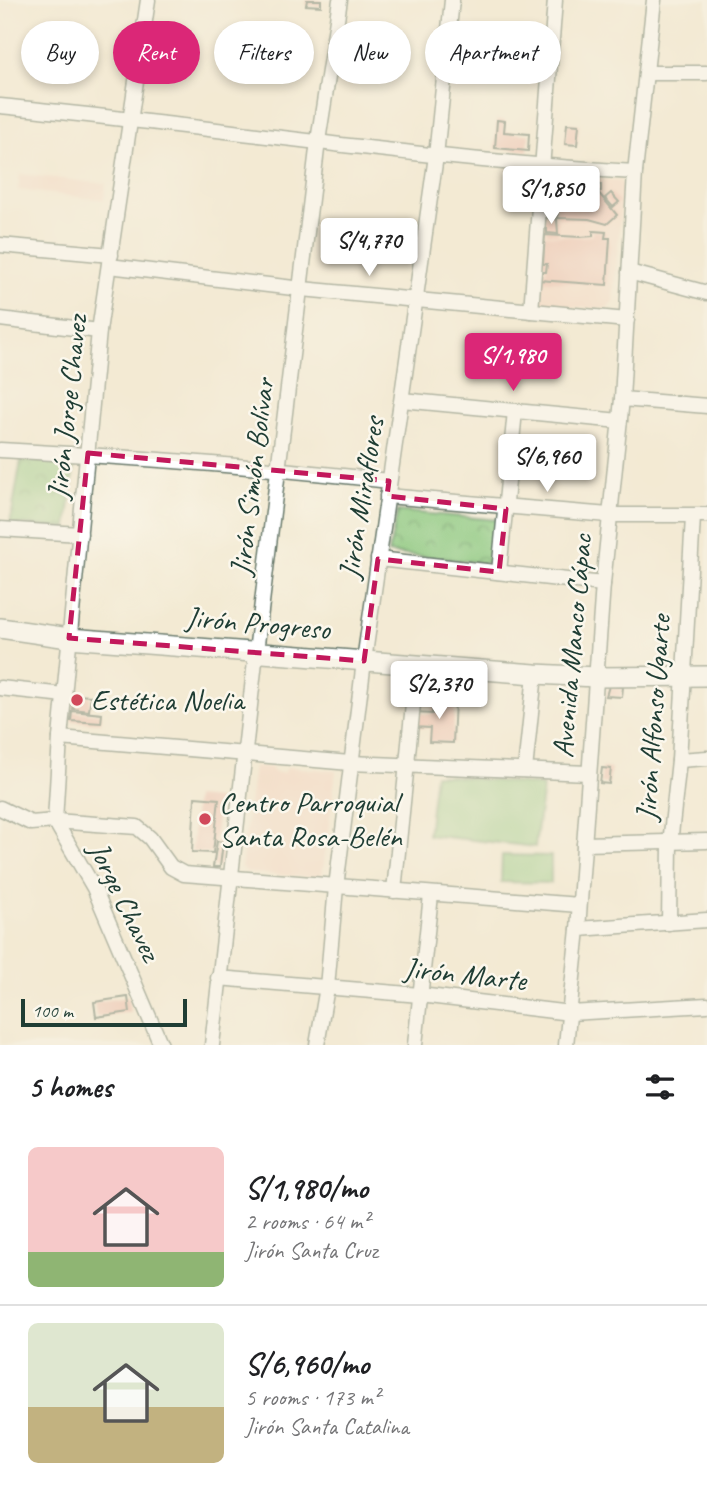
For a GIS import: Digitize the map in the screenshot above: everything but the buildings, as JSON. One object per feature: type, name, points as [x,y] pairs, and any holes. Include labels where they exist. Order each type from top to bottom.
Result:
[{"type":"street","name":"Jirón Jorge Chavez","points":[[55,821],[60,738],[99,331],[148,0]]},
{"type":"street","name":"Jirón Simón Bolívar","points":[[212,1045],[229,879],[318,141],[340,0]]},
{"type":"street","name":"Jirón Miraflores","points":[[317,1045],[327,987],[335,887],[377,559],[436,156],[452,0]]},
{"type":"street","points":[[531,311],[555,0]]},
{"type":"street","name":"Avenida Manco Cápac","points":[[565,1045],[579,929],[603,583],[622,399],[635,172],[654,0]]},
{"type":"street","points":[[646,73],[707,73]]},
{"type":"street","points":[[0,106],[132,118],[541,167],[635,172]]},
{"type":"street","points":[[0,245],[302,289],[626,320]]},
{"type":"street","points":[[629,272],[707,293]]},
{"type":"street","points":[[0,319],[99,331]]},
{"type":"street","points":[[622,399],[707,406]]},
{"type":"street","points":[[402,400],[620,421]]},
{"type":"street","points":[[499,572],[515,411]]},
{"type":"street","points":[[0,450],[88,453],[280,468],[506,509],[609,515],[700,516]]},
{"type":"street","name":"Jirón Alfonso Ugarte","points":[[668,923],[670,844],[700,516]]},
{"type":"street","points":[[0,529],[80,534]]},
{"type":"street","points":[[377,559],[603,583]]},
{"type":"street","name":"Jirón Progreso","points":[[0,628],[69,638],[535,674],[596,677],[707,676]]},
{"type":"street","points":[[394,891],[416,665]]},
{"type":"street","points":[[525,770],[535,674]]},
{"type":"street","points":[[0,688],[64,695]]},
{"type":"street","points":[[60,738],[350,763],[588,773]]},
{"type":"street","points":[[679,760],[707,758]]},
{"type":"street","points":[[0,808],[31,824],[55,821],[137,827],[150,838],[163,859],[177,871],[229,879],[579,905]]},
{"type":"street","name":"Jorge Chavez","points":[[55,821],[94,888],[161,1044]]},
{"type":"street","points":[[584,844],[707,841]]},
{"type":"street","points":[[415,1045],[432,895]]},
{"type":"street","points":[[579,929],[707,920]]},
{"type":"street","name":"Jirón Marte","points":[[218,978],[420,995],[570,1013],[707,1005]]},
{"type":"highlighted area","points":[[88,453],[389,481],[387,496],[506,509],[499,572],[378,559],[364,661],[69,638]]},
{"type":"shaded area","points":[[20,174],[106,184],[104,200],[18,190]]},
{"type":"shaded area","points":[[546,176],[620,180],[623,186],[613,302],[607,309],[537,305]]},
{"type":"shaded area","points":[[254,766],[271,767],[274,772],[283,773],[288,767],[336,771],[322,878],[249,873],[241,867]]},
{"type":"green space","points":[[21,460],[74,464],[67,528],[10,524]]},
{"type":"green space","points":[[398,511],[498,520],[494,564],[388,553]]},
{"type":"green space","points":[[435,774],[543,786],[535,847],[428,835]]},
{"type":"green space","points":[[502,855],[551,856],[551,883],[501,882]]},
{"type":"place","name":"Estética Noelia","points":[[77,700]]},
{"type":"place","name":"Centro Parroquial Santa Rosa-Belén","points":[[205,819]]}]
